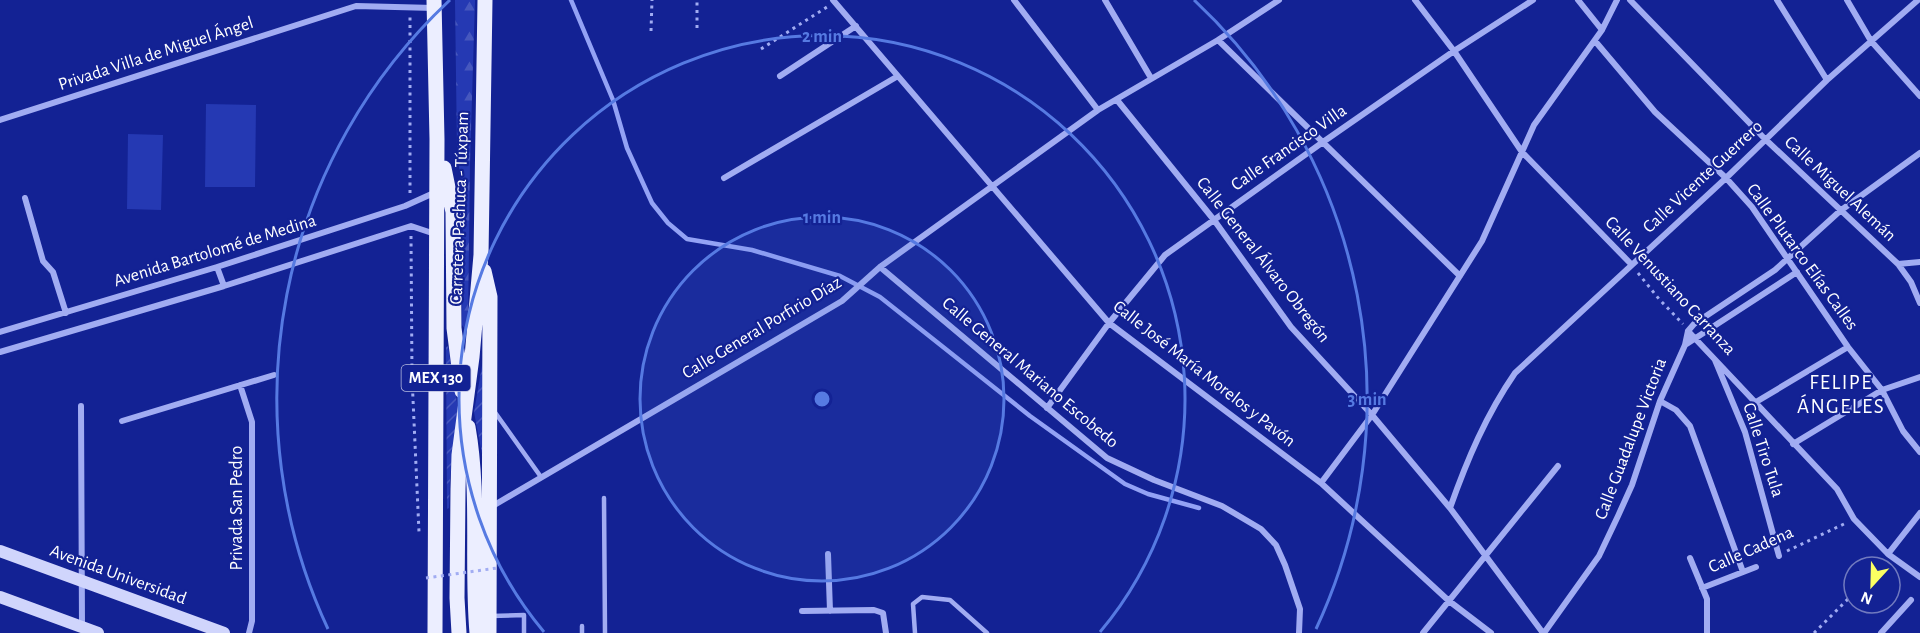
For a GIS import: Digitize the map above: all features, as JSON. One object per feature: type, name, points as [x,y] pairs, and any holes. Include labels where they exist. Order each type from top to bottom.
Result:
[{"type":"main road","name":"Carretera Pachuca - Túxpam","points":[[459,633],[457,588],[459,455],[481,255],[486,0]]},
{"type":"main road","name":"Carretera Pachuca - Túxpam","points":[[434,4],[437,139],[435,633]]},
{"type":"main road","points":[[437,139],[453,212],[454,328],[473,455],[476,492],[474,575],[477,633]]},
{"type":"main road","points":[[481,255],[490,297],[489,633]]},
{"type":"main road","name":"Avenida Universidad","points":[[0,551],[224,633]]},
{"type":"main road","points":[[0,597],[82,630],[98,633]]},
{"type":"main road","points":[[430,633],[435,617]]},
{"type":"street","name":"Privada Villa de Miguel Ángel","points":[[356,6],[363,0]]},
{"type":"street","points":[[1014,0],[1098,110]]},
{"type":"street","points":[[1105,0],[1151,78]]},
{"type":"street","name":"Calle General Porfirio Díaz","points":[[488,509],[842,301],[880,267],[1098,110],[1218,40],[1277,0]]},
{"type":"street","name":"Calle Venustiano Carranza","points":[[1415,0],[1454,51],[1521,152],[1631,264]]},
{"type":"street","name":"Calle Francisco Villa","points":[[1047,408],[1109,323],[1164,255],[1454,51],[1533,0]]},
{"type":"street","points":[[1578,0],[1602,30]]},
{"type":"street","points":[[1321,483],[1372,415],[1482,241],[1534,125],[1595,41],[1617,0]]},
{"type":"street","name":"Calle Miguel Alemán","points":[[1630,0],[1765,140],[1898,264],[1911,282],[1920,303]]},
{"type":"street","points":[[1777,0],[1827,80]]},
{"type":"street","points":[[1847,0],[1871,41],[1920,96]]},
{"type":"street","name":"Calle Vicente Guerrero","points":[[1450,508],[1470,453],[1499,396],[1515,373],[1726,178],[1827,80],[1918,0]]},
{"type":"street","name":"Calle José María Morelos y Pavón","points":[[834,1],[1109,323],[1321,483],[1449,601],[1491,633]]},
{"type":"street","name":"Privada Villa de Miguel Ángel","points":[[0,120],[356,6],[397,4],[410,8],[434,4]]},
{"type":"street","points":[[780,76],[856,26]]},
{"type":"street","points":[[1218,40],[1460,276]]},
{"type":"street","name":"Calle Plutarco Elías Calles","points":[[1595,41],[1654,112],[1726,178],[1752,207],[1848,347],[1882,390],[1903,431],[1920,452]]},
{"type":"street","points":[[724,178],[898,76]]},
{"type":"street","name":"Calle General Álvaro Obregón","points":[[1117,100],[1214,220],[1291,327],[1372,415],[1450,508],[1543,633]]},
{"type":"street","points":[[1688,331],[1694,324],[1775,270],[1840,211],[1920,153]]},
{"type":"street","name":"Avenida Bartolomé de Medina","points":[[0,332],[217,267],[410,204],[437,191]]},
{"type":"street","points":[[25,198],[43,261],[53,272],[66,313]]},
{"type":"street","points":[[411,226],[437,235]]},
{"type":"street","name":"Avenida Bartolomé de Medina","points":[[0,352],[224,286],[411,226]]},
{"type":"street","points":[[1898,264],[1920,262]]},
{"type":"street","points":[[217,267],[224,286]]},
{"type":"street","name":"Calle General Mariano Escobedo","points":[[880,267],[1107,458],[1154,480],[1222,506],[1261,529],[1276,545],[1285,565],[1300,609],[1299,633]]},
{"type":"street","name":"Calle Guadalupe Victoria","points":[[1685,345],[1797,272]]},
{"type":"street","points":[[1733,298],[1741,307]]},
{"type":"street","name":"Calle Venustiano Carranza","points":[[1688,331],[1837,489],[1854,519],[1888,554],[1920,577]]},
{"type":"street","name":"Calle Guadalupe Victoria","points":[[1543,633],[1599,556],[1609,536],[1632,485],[1660,401],[1685,345],[1688,331]]},
{"type":"street","points":[[1756,402],[1848,347]]},
{"type":"street","name":"Calle Tiro Tula","points":[[1713,355],[1745,432],[1779,556]]},
{"type":"street","points":[[122,422],[274,375]]},
{"type":"street","points":[[1793,444],[1882,390],[1920,377]]},
{"type":"street","name":"Privada San Pedro","points":[[240,385],[252,422],[252,621],[249,633]]},
{"type":"street","points":[[1660,401],[1676,410],[1690,426],[1743,572]]},
{"type":"street","points":[[81,406],[82,630]]},
{"type":"street","points":[[1423,633],[1558,466]]},
{"type":"street","points":[[1888,554],[1920,513]]},
{"type":"street","points":[[828,554],[830,611]]},
{"type":"street","points":[[1690,558],[1702,588]]},
{"type":"street","name":"Calle Cadena","points":[[1707,633],[1707,599],[1702,588],[1756,567]]},
{"type":"street","points":[[1881,633],[1911,600]]},
{"type":"street","points":[[802,611],[874,610],[883,613],[886,633]]},
{"type":"lane","points":[[490,406],[541,477]]},
{"type":"lane","points":[[604,498],[605,633]]},
{"type":"lane","points":[[915,633],[913,604],[922,597],[950,600],[987,633]]},
{"type":"lane","points":[[488,616],[524,615],[524,633]]},
{"type":"lane","points":[[582,626],[582,633]]},
{"type":"path","points":[[651,31],[652,0]]},
{"type":"path","points":[[697,0],[697,28]]},
{"type":"path","points":[[761,49],[834,1]]},
{"type":"path","points":[[410,8],[410,204]]},
{"type":"path","points":[[411,226],[412,377],[419,534]]},
{"type":"path","name":"Calle Venustiano Carranza","points":[[1631,264],[1659,300],[1688,331]]},
{"type":"path","name":"Calle Cadena","points":[[1779,556],[1854,519]]},
{"type":"path","points":[[426,578],[497,568]]},
{"type":"path","points":[[1814,633],[1842,605]]},
{"type":"green space","points":[[455,0],[475,0],[468,324],[465,329],[462,325],[463,202],[457,148]]},
{"type":"green space","points":[[206,104],[256,105],[255,187],[205,187]]},
{"type":"green space","points":[[128,134],[163,135],[161,210],[127,209]]},
{"type":"green space","points":[[448,346],[458,409],[449,508],[447,509],[446,347]]},
{"type":"green space","points":[[483,360],[482,454],[474,412]]},
{"type":"waterway","points":[[571,0],[613,100],[627,148],[652,203],[668,223],[687,239],[752,250],[840,276],[880,297],[1030,416],[1125,484],[1148,494],[1199,508]]},
{"type":"district","name":"FELIPE ÁNGELES","points":[[1841,394]]}]
